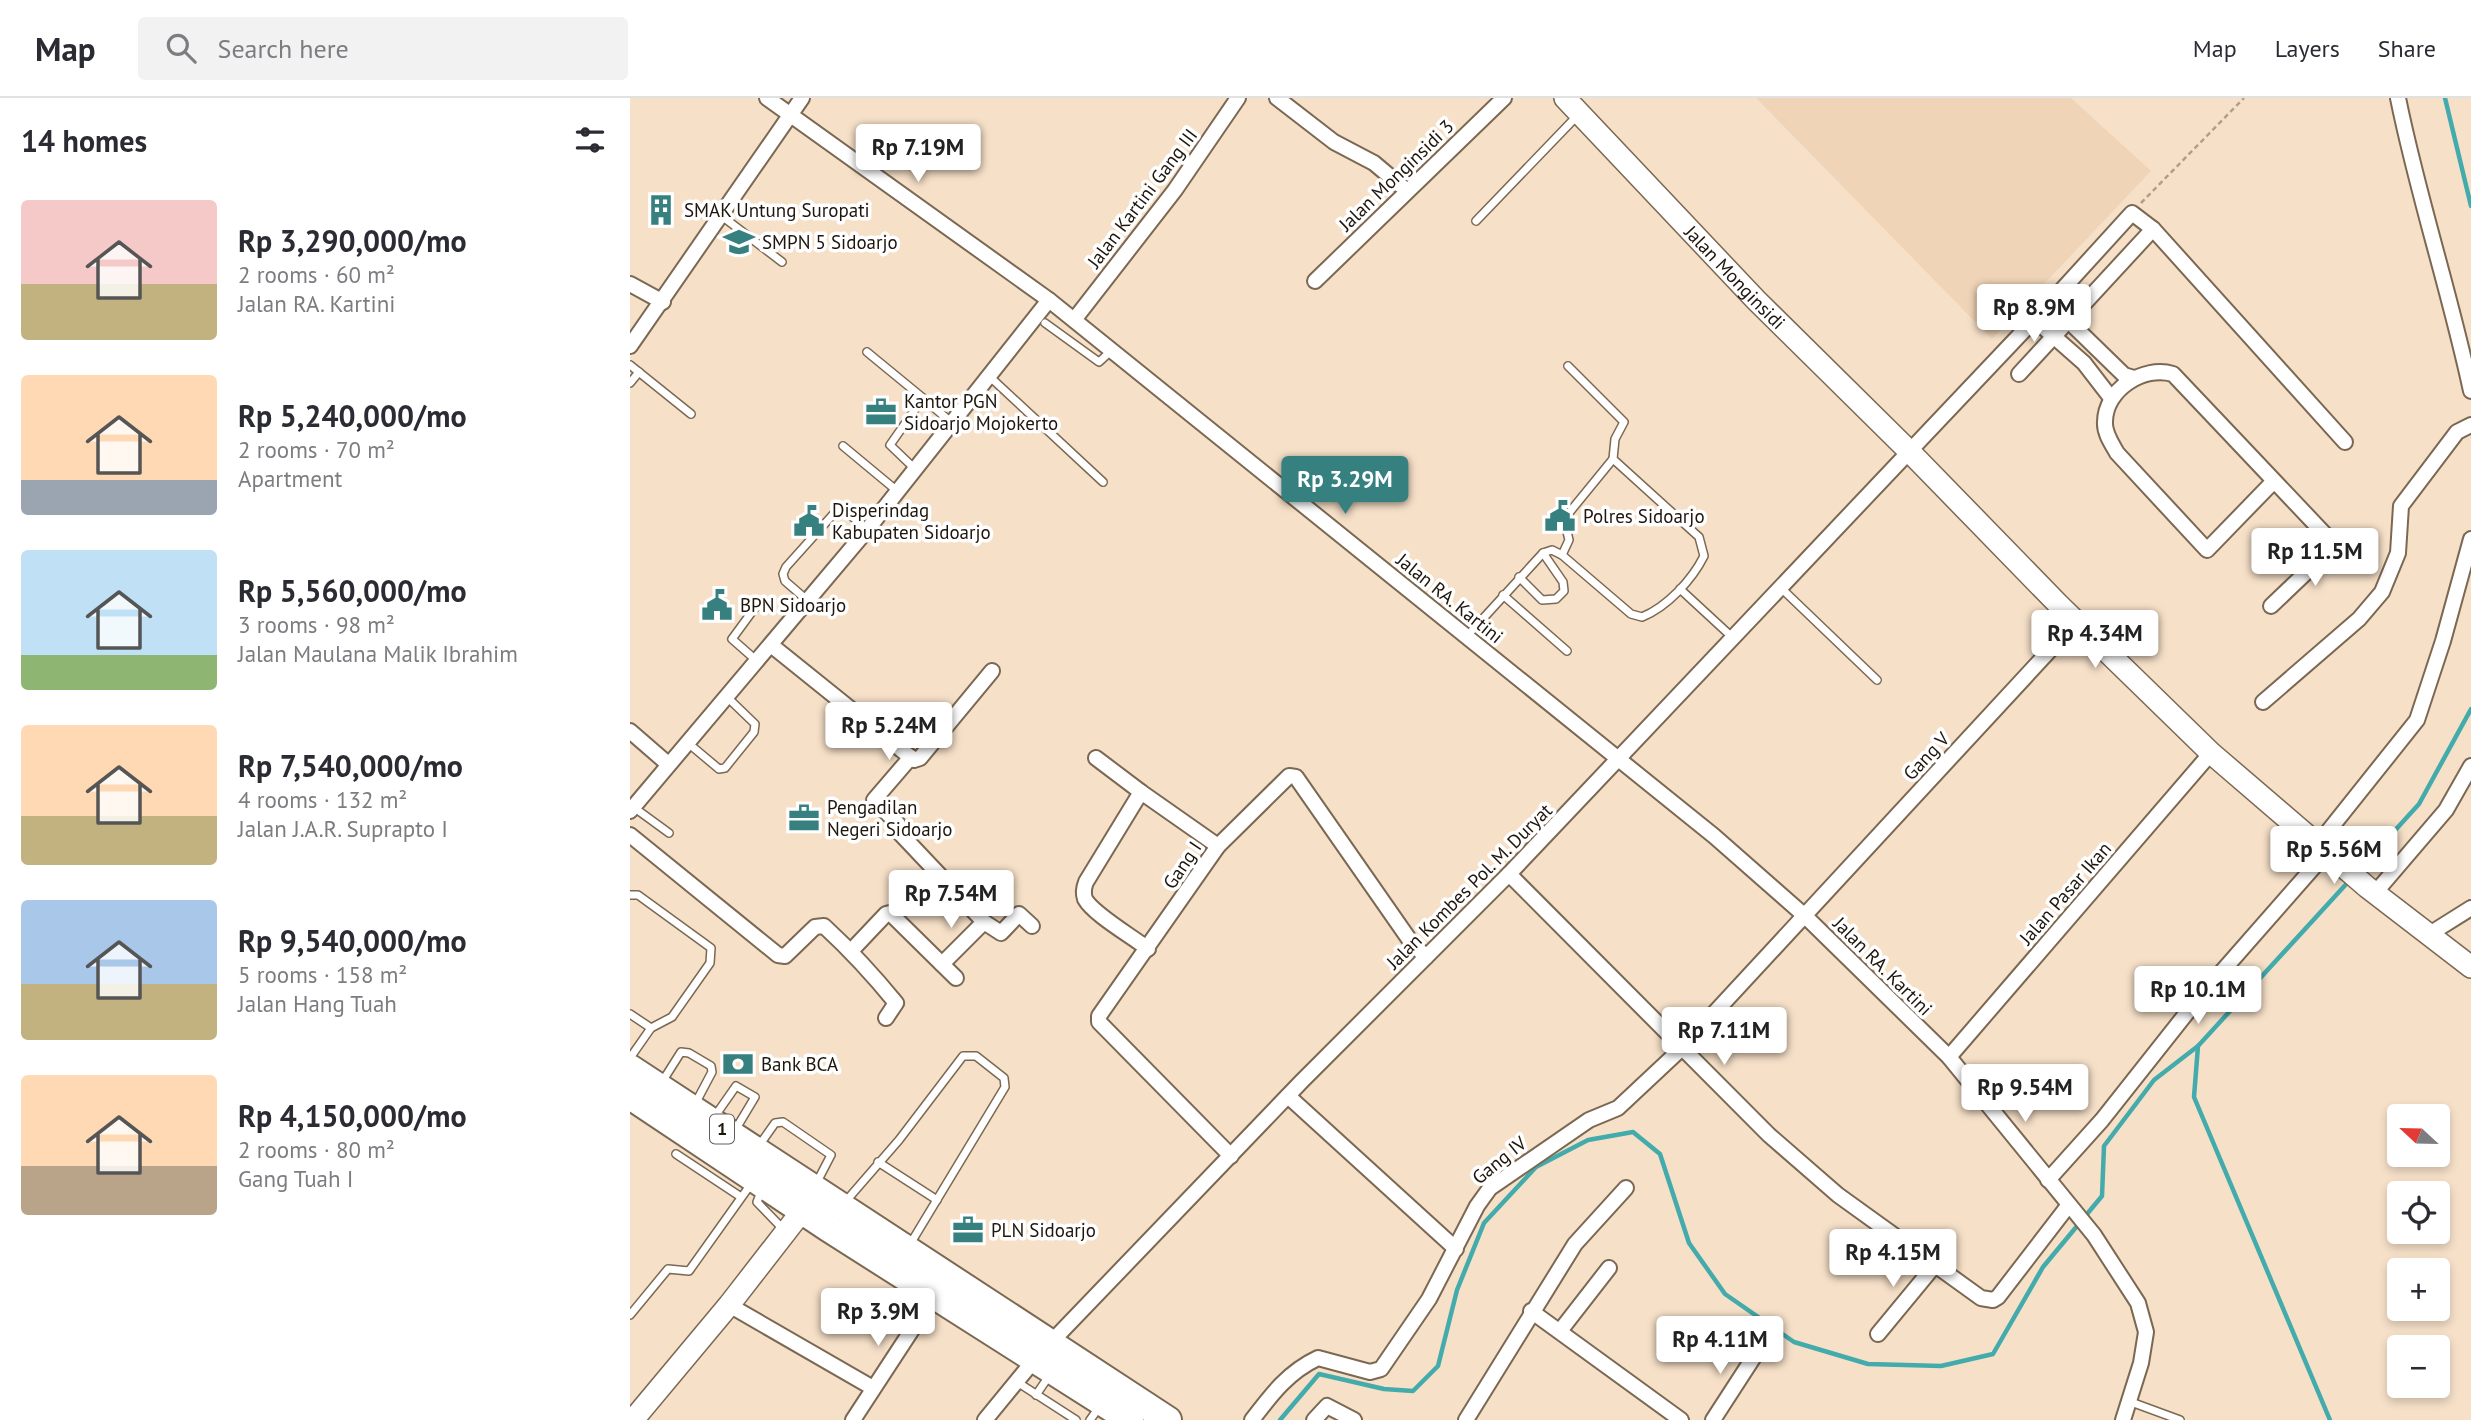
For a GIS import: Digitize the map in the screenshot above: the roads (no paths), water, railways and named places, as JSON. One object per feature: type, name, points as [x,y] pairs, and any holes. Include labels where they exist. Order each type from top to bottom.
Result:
[{"type":"highway","name":"1","points":[[630,1068],[660,1088],[708,1136],[753,1187],[800,1211],[835,1218],[906,1250],[1047,1358],[1097,1411],[1130,1420]]},
{"type":"highway","name":"1","points":[[631,1099],[708,1136],[755,1151],[800,1211]]},
{"type":"highway","name":"1","points":[[835,1218],[934,1296],[1168,1420]]},
{"type":"main road","name":"Jalan Monginsidi","points":[[1573,106],[1756,300],[2076,622],[2211,753],[2371,890],[2471,967]]},
{"type":"main road","points":[[632,1420],[729,1305],[800,1211]]},
{"type":"street","name":"Jalan RA. Kartini","points":[[767,98],[1049,300],[1714,836],[1805,916],[1948,1058],[2094,1235],[2138,1303],[2146,1332],[2131,1402],[2123,1420]]},
{"type":"street","points":[[630,346],[723,217],[802,98]]},
{"type":"street","name":"Jalan Kartini Gang III","points":[[1074,320],[1175,190],[1238,98]]},
{"type":"street","points":[[1277,98],[1334,142],[1374,163],[1406,190]]},
{"type":"street","name":"Jalan Monginsidi 3","points":[[1315,281],[1504,98]]},
{"type":"street","points":[[2398,98],[2410,157],[2454,314],[2471,391]]},
{"type":"street","name":"Jalan Kombes Pol. M. Duryat","points":[[985,1420],[1017,1382],[1047,1358],[1230,1156],[1619,759],[1731,636],[1910,452],[2132,213],[2152,229]]},
{"type":"street","points":[[2019,374],[2152,229],[2345,442]]},
{"type":"street","points":[[630,284],[663,302]]},
{"type":"street","points":[[631,808],[808,602],[1049,300]]},
{"type":"street","points":[[2050,303],[2124,375],[2134,378]]},
{"type":"street","points":[[2034,319],[2084,363],[2111,398]]},
{"type":"street","points":[[2272,606],[2335,545],[2173,374],[2155,372],[2134,378],[2111,398],[2105,421],[2107,434],[2117,453],[2207,550],[2273,482]]},
{"type":"street","points":[[2263,702],[2359,619],[2382,592],[2399,553],[2401,506],[2458,432],[2471,425]]},
{"type":"street","points":[[2048,1180],[2102,1120],[2197,1000],[2325,850],[2417,720],[2440,651],[2471,539]]},
{"type":"street","name":"Gang V","points":[[1805,916],[2076,622]]},
{"type":"street","points":[[771,645],[911,757],[920,758],[992,671]]},
{"type":"street","points":[[630,731],[668,764]]},
{"type":"street","name":"Jalan Pasar Ikan","points":[[1948,1058],[2211,753]]},
{"type":"street","points":[[911,757],[874,800],[898,824],[896,829],[984,922],[1002,936],[1019,915],[1032,926]]},
{"type":"street","points":[[1096,758],[1219,846]]},
{"type":"street","points":[[2371,890],[2446,810],[2471,766]]},
{"type":"street","name":"Gang I","points":[[1230,1156],[1099,1022],[1099,1016],[1219,846],[1289,776],[1296,777],[1411,942],[1426,957]]},
{"type":"street","points":[[1141,792],[1086,882],[1084,890],[1085,899],[1097,911],[1148,949]]},
{"type":"street","points":[[630,835],[778,955],[785,956],[818,925],[824,926],[851,951],[896,1003],[886,1018]]},
{"type":"street","points":[[1509,874],[1769,1135],[1838,1195],[1981,1298],[1993,1300],[2072,1209]]},
{"type":"street","points":[[2428,935],[2471,908]]},
{"type":"street","points":[[851,951],[886,914],[891,913],[956,978]]},
{"type":"street","name":"Gang IV","points":[[1252,1420],[1278,1385],[1318,1358],[1370,1372],[1381,1369],[1429,1299],[1477,1206],[1498,1181],[1590,1120],[1618,1108],[1681,1049],[1805,916]]},
{"type":"street","points":[[942,964],[984,922]]},
{"type":"street","points":[[1288,1096],[1456,1249]]},
{"type":"street","points":[[1466,1420],[1531,1311],[1575,1244],[1626,1188]]},
{"type":"street","points":[[1878,1334],[1935,1265]]},
{"type":"street","points":[[1560,1331],[1609,1268]]},
{"type":"street","points":[[853,1420],[934,1296]]},
{"type":"street","points":[[729,1305],[873,1388]]},
{"type":"street","points":[[1531,1311],[1681,1420]]},
{"type":"street","points":[[1713,1420],[1757,1352]]},
{"type":"street","points":[[1314,1420],[1327,1406],[1354,1420]]},
{"type":"lane","points":[[1476,221],[1573,106]]},
{"type":"lane","points":[[723,217],[782,262]]},
{"type":"lane","points":[[1045,323],[1101,362],[1112,350]]},
{"type":"lane","points":[[1080,348],[1091,334]]},
{"type":"lane","points":[[867,352],[951,423]]},
{"type":"lane","points":[[630,365],[691,414]]},
{"type":"lane","points":[[1562,555],[1569,540],[1564,519],[1613,459],[1615,439],[1624,422],[1568,366]]},
{"type":"lane","points":[[630,383],[639,372]]},
{"type":"lane","points":[[989,376],[1103,482]]},
{"type":"lane","points":[[915,469],[890,446],[923,398]]},
{"type":"lane","points":[[843,446],[896,490]]},
{"type":"lane","points":[[1466,636],[1519,577],[1543,553],[1552,550],[1562,555],[1632,614],[1642,617],[1653,613],[1680,589],[1699,566],[1704,556],[1704,545],[1699,537],[1613,459]]},
{"type":"lane","points":[[808,602],[785,581],[783,574],[786,567],[838,509],[845,510],[867,530]]},
{"type":"lane","points":[[1519,577],[1542,600],[1556,599],[1564,591],[1563,582],[1543,553]]},
{"type":"lane","points":[[1780,586],[1877,680]]},
{"type":"lane","points":[[1680,589],[1731,636]]},
{"type":"lane","points":[[1503,595],[1567,651]]},
{"type":"lane","points":[[757,605],[732,639],[758,661]]},
{"type":"lane","points":[[688,743],[719,769],[725,768],[754,732],[755,724],[727,698]]},
{"type":"lane","points":[[631,808],[669,832]]},
{"type":"lane","points":[[630,895],[638,895],[711,948],[710,963],[672,1017],[651,1028],[630,1058]]},
{"type":"lane","points":[[630,1014],[651,1028]]},
{"type":"lane","points":[[660,1088],[681,1052],[689,1053],[711,1066],[708,1136]]},
{"type":"lane","points":[[835,1218],[963,1056],[976,1056],[1004,1078],[1005,1087],[906,1250]]},
{"type":"lane","points":[[676,1154],[708,1136],[755,1097],[736,1086],[708,1136]]},
{"type":"lane","points":[[755,1151],[778,1120],[829,1152],[830,1157],[800,1211]]},
{"type":"lane","points":[[878,1162],[937,1200]]},
{"type":"lane","points":[[630,1315],[668,1269],[689,1271],[753,1187]]},
{"type":"lane","points":[[1036,1395],[1047,1358]]},
{"type":"lane","points":[[1017,1382],[1076,1420]]},
{"type":"lane","points":[[2131,1402],[2180,1420]]},
{"type":"waterway","points":[[2445,98],[2471,206]]},
{"type":"waterway","points":[[2358,871],[2419,804],[2471,709]]},
{"type":"waterway","points":[[2330,1420],[2194,1097],[2198,1046],[2349,881]]},
{"type":"waterway","points":[[1280,1420],[1319,1374],[1384,1389],[1413,1391],[1438,1366],[1457,1290],[1484,1223],[1536,1167],[1588,1140],[1633,1132],[1660,1154],[1689,1243],[1725,1294],[1794,1342],[1868,1364],[1941,1366],[1993,1354],[2043,1267],[2102,1196],[2104,1146],[2154,1080],[2198,1046]]},
{"type":"place","name":"SMAK Untung Suropati","points":[[661,210]]},
{"type":"place","name":"SMPN 5 Sidoarjo","points":[[739,242]]},
{"type":"place","name":"Kantor PGN Sidoarjo Mojokerto","points":[[881,412]]},
{"type":"place","name":"Polres Sidoarjo","points":[[1560,516]]},
{"type":"place","name":"Disperindag Kabupaten Sidoarjo","points":[[809,521]]},
{"type":"place","name":"BPN Sidoarjo","points":[[717,605]]},
{"type":"place","name":"Pengadilan Negeri Sidoarjo","points":[[804,818]]},
{"type":"place","name":"Bank BCA","points":[[738,1064]]},
{"type":"place","name":"PLN Sidoarjo","points":[[968,1230]]}]
